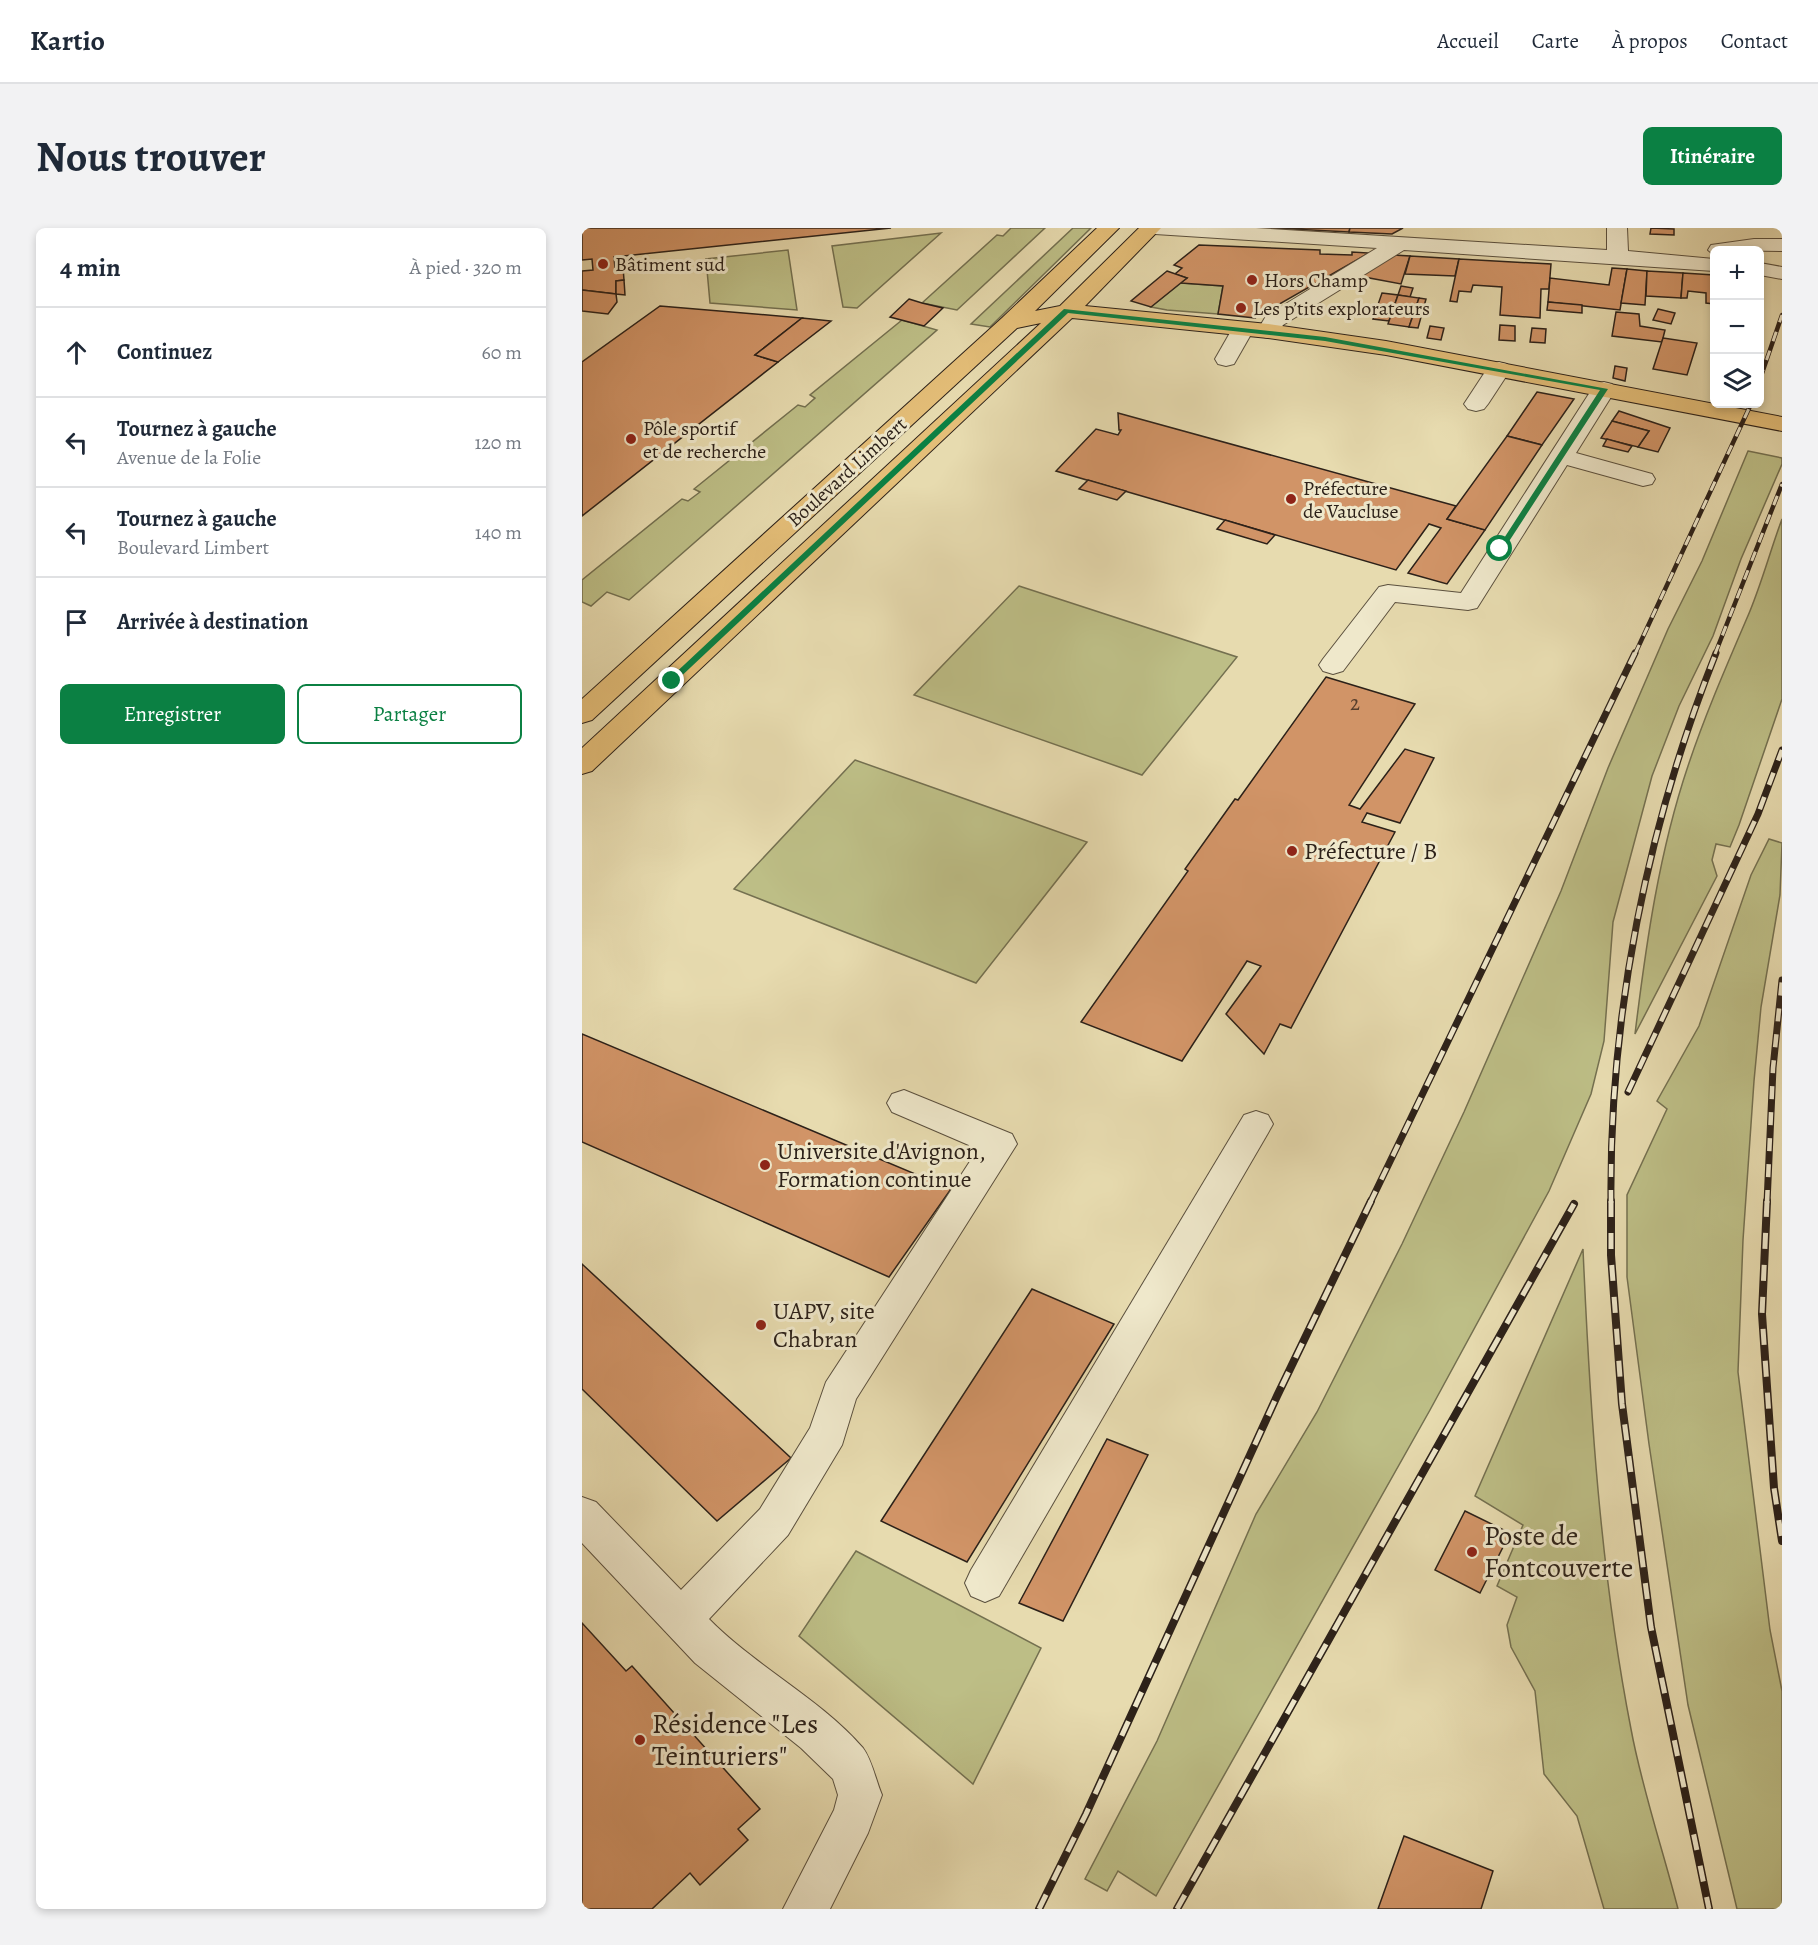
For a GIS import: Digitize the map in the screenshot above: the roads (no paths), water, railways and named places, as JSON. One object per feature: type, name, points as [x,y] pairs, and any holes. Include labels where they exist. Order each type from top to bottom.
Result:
[{"type":"main road","name":"Boulevard Limbert","points":[[582,714],[1010,323],[1109,228]]},
{"type":"main road","name":"Boulevard Limbert","points":[[582,764],[1153,228]]},
{"type":"main road","points":[[1061,275],[1062,296],[1067,311]]},
{"type":"main road","points":[[1010,323],[1067,311],[1268,331],[1376,346],[1782,424]]},
{"type":"street","points":[[1153,228],[1618,257],[1709,260]]},
{"type":"street","points":[[1617,228],[1618,257]]},
{"type":"street","points":[[1268,331],[1274,321],[1397,244]]},
{"type":"street","points":[[1747,246],[1782,245]]},
{"type":"street","points":[[1764,270],[1782,273]]},
{"type":"street","points":[[1226,359],[1243,329]]},
{"type":"street","points":[[1476,404],[1499,369]]},
{"type":"street","points":[[1333,665],[1388,592],[1468,602],[1604,389]]},
{"type":"street","points":[[1561,456],[1643,479]]},
{"type":"street","points":[[681,1619],[774,1522],[828,1433],[839,1394],[1000,1144],[904,1102]]},
{"type":"street","points":[[984,1583],[1256,1124]]},
{"type":"street","points":[[582,1515],[710,1649],[816,1733],[849,1765],[860,1795],[853,1818],[806,1909]]},
{"type":"railway","points":[[1764,367],[1782,315]]},
{"type":"railway","points":[[1635,654],[1749,408]]},
{"type":"railway","points":[[1715,654],[1782,484]]},
{"type":"railway","points":[[1370,1203],[1635,653]]},
{"type":"railway","points":[[1611,1203],[1612,1132],[1617,1062],[1625,992],[1637,922],[1670,786],[1716,653]]},
{"type":"railway","points":[[1628,1092],[1758,814],[1782,750]]},
{"type":"railway","points":[[1767,1203],[1773,1068],[1782,980]]},
{"type":"railway","points":[[1039,1909],[1086,1814],[1277,1396],[1371,1201]]},
{"type":"railway","points":[[1767,1201],[1762,1314],[1774,1488],[1782,1541]]},
{"type":"railway","points":[[1611,1203],[1611,1255],[1622,1404],[1651,1627],[1709,1909]]},
{"type":"railway","points":[[1177,1909],[1574,1204]]},
{"type":"place","name":"Bâtiment sud","points":[[603,264]]},
{"type":"place","name":"Hors Champ","points":[[1252,280]]},
{"type":"place","name":"Les p’tits explorateurs","points":[[1241,308]]},
{"type":"place","name":"Pôle sportif et de recherche","points":[[631,439]]},
{"type":"place","name":"Préfecture de Vaucluse","points":[[1291,499]]},
{"type":"place","name":"Préfecture / B","points":[[1292,851]]},
{"type":"place","name":"Universite d'Avignon, Formation continue","points":[[765,1165]]},
{"type":"place","name":"UAPV, site Chabran","points":[[761,1325]]},
{"type":"place","name":"Poste de Fontcouverte","points":[[1472,1552]]},
{"type":"place","name":"Résidence \"Les Teinturiers\"","points":[[640,1740]]}]
